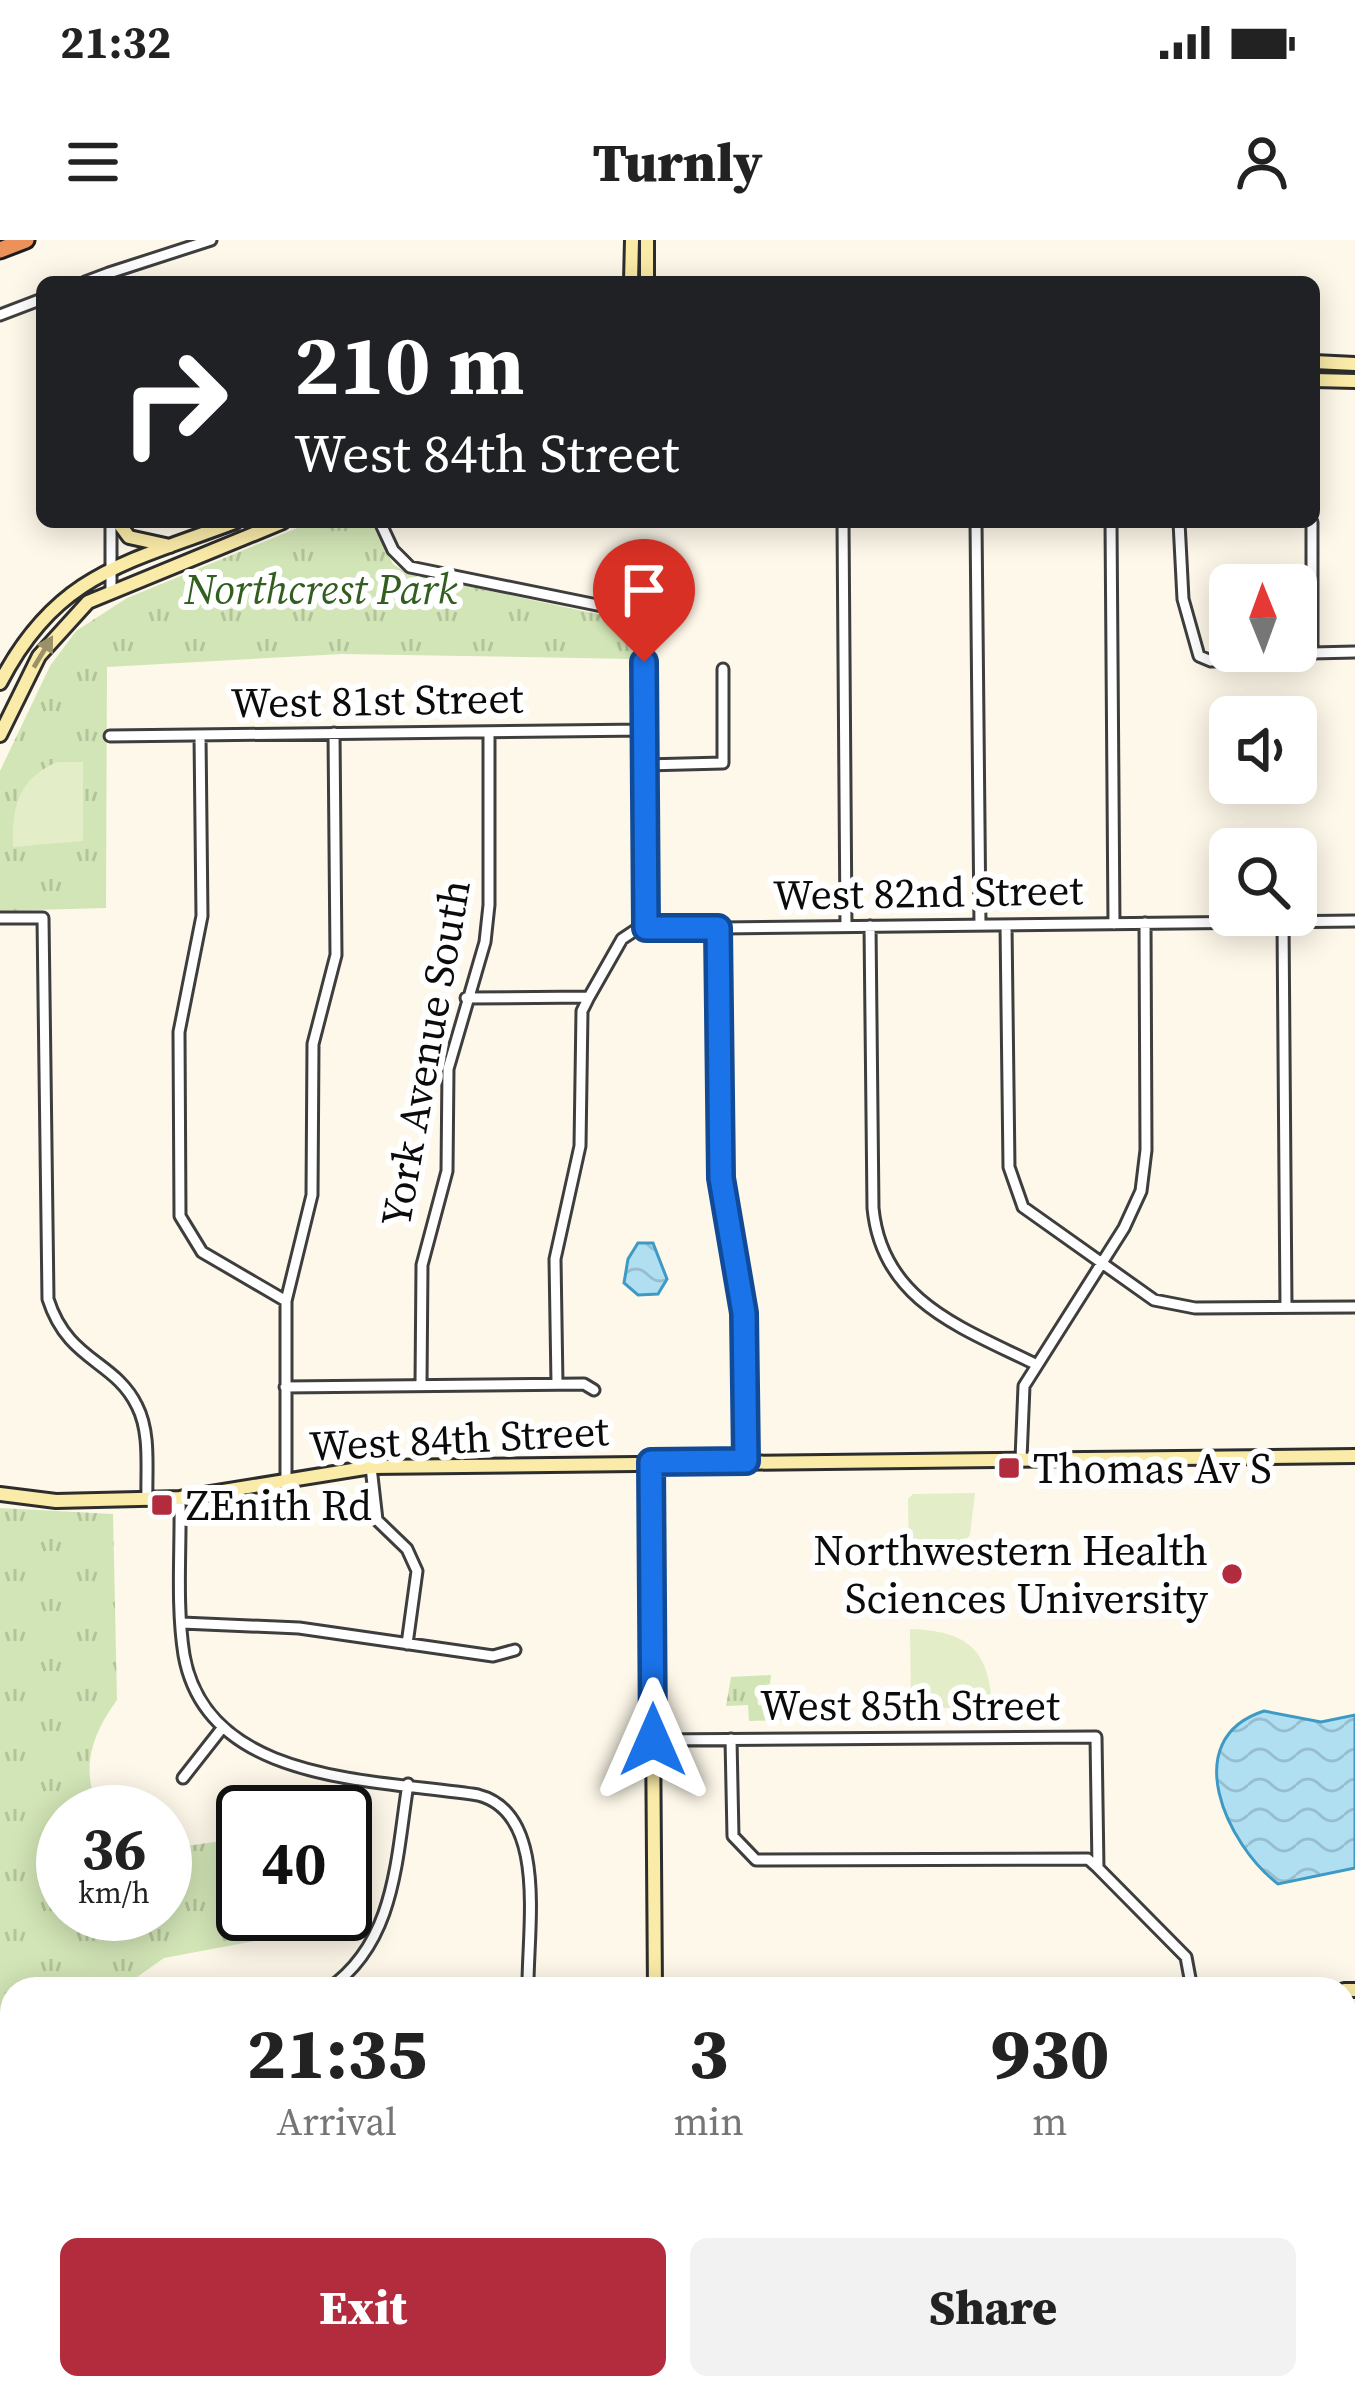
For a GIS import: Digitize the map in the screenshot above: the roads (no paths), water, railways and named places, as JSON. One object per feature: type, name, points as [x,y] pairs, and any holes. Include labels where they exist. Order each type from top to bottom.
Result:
[{"type":"highway","points":[[0,250],[26,240]]},
{"type":"street","points":[[114,276],[211,240]]},
{"type":"street","points":[[632,240],[632,276]]},
{"type":"street","points":[[647,240],[647,276]]},
{"type":"street","points":[[0,315],[36,301]]},
{"type":"street","points":[[1320,362],[1355,364]]},
{"type":"street","points":[[1320,380],[1355,381]]},
{"type":"street","points":[[111,589],[114,528]]},
{"type":"street","points":[[121,528],[129,537],[172,546]]},
{"type":"street","points":[[0,683],[29,633],[56,602],[110,570],[219,528]]},
{"type":"street","points":[[0,735],[55,633],[111,589],[268,528]]},
{"type":"street","points":[[383,528],[400,559],[422,572],[594,604],[620,614],[643,649],[646,928],[622,940],[581,1012],[580,1146],[556,1240],[557,1384]]},
{"type":"street","points":[[842,528],[846,926]]},
{"type":"street","points":[[976,528],[980,925]]},
{"type":"street","points":[[1111,528],[1114,924]]},
{"type":"street","points":[[1180,528],[1192,646],[1209,659]]},
{"type":"street","points":[[1312,528],[1312,564]]},
{"type":"street","points":[[1317,653],[1355,652]]},
{"type":"street","points":[[645,764],[723,763],[723,669]]},
{"type":"street","name":"West 81st Street","points":[[110,736],[645,730]]},
{"type":"street","name":"York Avenue South","points":[[421,1385],[422,1265],[447,1171],[448,1069],[490,904],[489,732]]},
{"type":"street","points":[[286,1480],[286,1301],[312,1196],[313,1045],[336,955],[334,734]]},
{"type":"street","points":[[200,735],[202,916],[179,1032],[180,1216],[202,1252],[286,1301]]},
{"type":"street","points":[[0,918],[43,918],[48,1298],[76,1350],[122,1384],[139,1409],[147,1500]]},
{"type":"street","name":"West 82nd Street","points":[[1317,922],[1355,921]]},
{"type":"street","points":[[1021,1459],[1021,1397],[1135,1210],[1146,1171],[1145,923]]},
{"type":"street","name":"West 82nd Street","points":[[646,928],[1209,923]]},
{"type":"street","points":[[1006,925],[1010,1182],[1023,1208],[1135,1292],[1174,1306],[1355,1306]]},
{"type":"street","points":[[870,926],[873,1208],[881,1251],[920,1303],[1037,1365]]},
{"type":"street","points":[[718,928],[721,1178],[744,1313],[746,1461]]},
{"type":"street","points":[[1283,936],[1286,1307]]},
{"type":"street","points":[[466,998],[589,997]]},
{"type":"street","points":[[285,1387],[584,1384],[593,1390]]},
{"type":"street","name":"West 84th Street","points":[[0,1494],[56,1501],[180,1498],[371,1466],[1355,1456]]},
{"type":"street","points":[[651,1462],[655,1977]]},
{"type":"street","points":[[371,1466],[377,1520],[419,1556],[407,1643]]},
{"type":"street","points":[[180,1498],[182,1623],[192,1681],[223,1727],[274,1760],[490,1798],[520,1825],[526,1851],[528,1977]]},
{"type":"street","points":[[182,1623],[299,1628],[493,1656],[514,1649]]},
{"type":"street","points":[[183,1778],[223,1727]]},
{"type":"street","name":"West 85th Street","points":[[653,1740],[1096,1737],[1098,1868]]},
{"type":"street","points":[[731,1739],[732,1825],[739,1847],[768,1862],[1088,1859],[1186,1957],[1190,1977]]},
{"type":"street","points":[[342,1977],[360,1962],[383,1923],[408,1784]]},
{"type":"water","points":[[638,1243],[653,1243],[667,1279],[658,1294],[638,1295],[624,1283],[628,1259]]},
{"type":"water","points":[[1264,1711],[1321,1722],[1355,1715],[1355,1868],[1278,1884],[1259,1867],[1228,1820],[1217,1768],[1222,1744],[1238,1725]]},
{"type":"place","name":"Thomas Av S","points":[[1009,1468]]},
{"type":"place","name":"ZEnith Rd","points":[[162,1505]]},
{"type":"place","name":"Northwestern Health Sciences University","points":[[1232,1574]]},
{"type":"park label","name":"Northcrest Park","points":[[321,589]]}]
